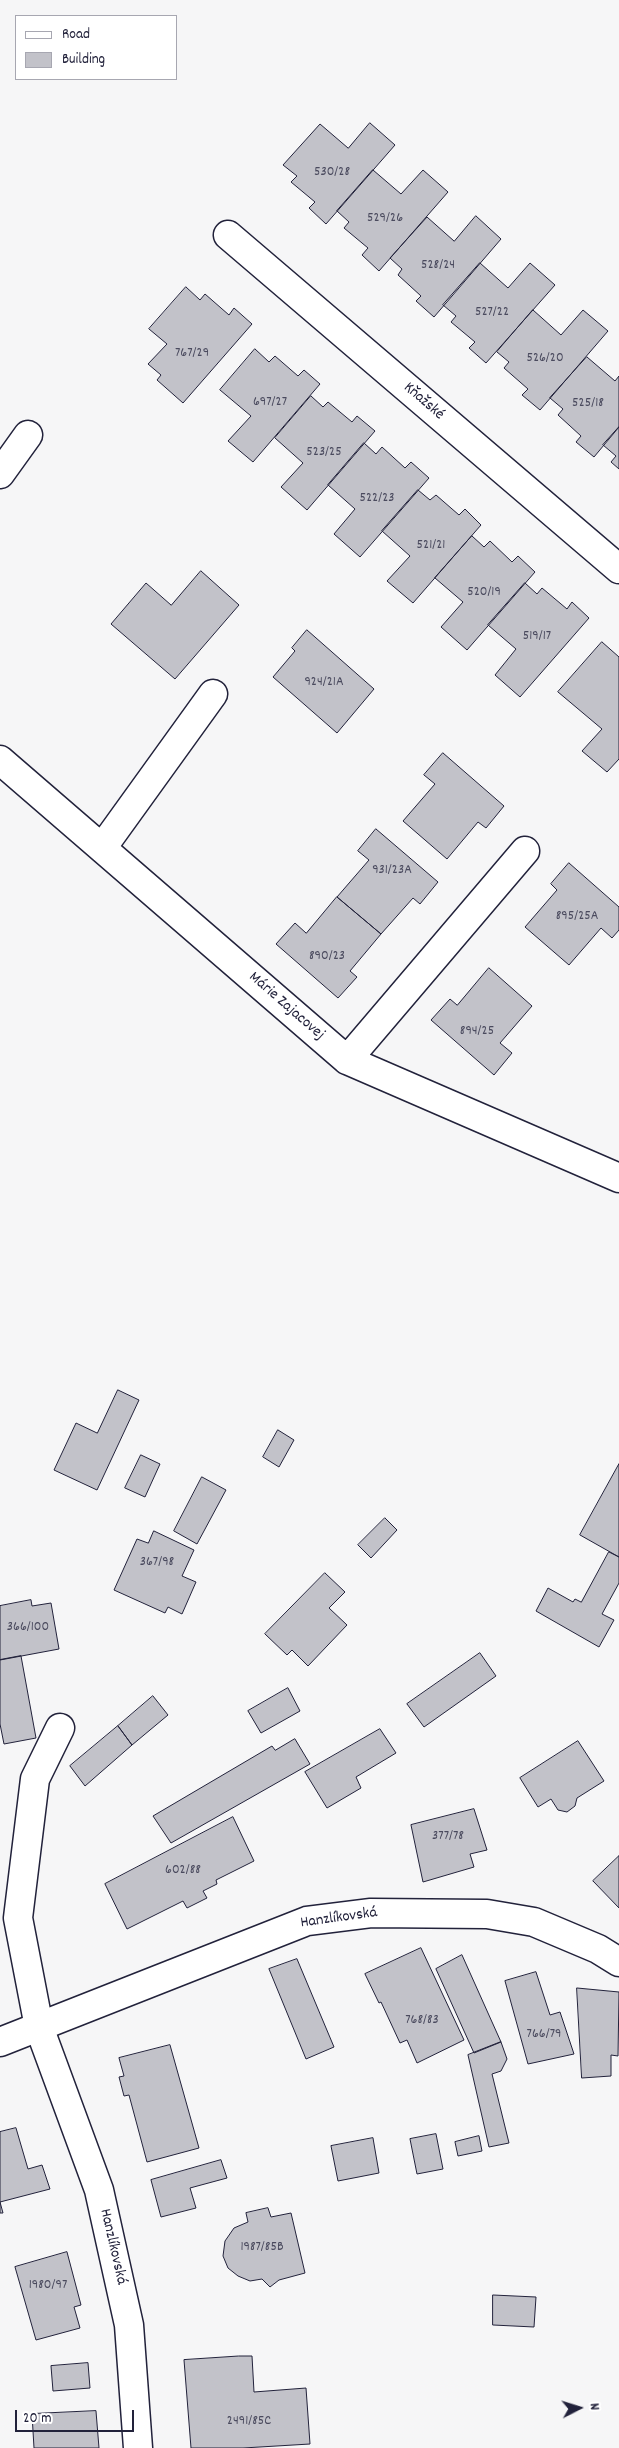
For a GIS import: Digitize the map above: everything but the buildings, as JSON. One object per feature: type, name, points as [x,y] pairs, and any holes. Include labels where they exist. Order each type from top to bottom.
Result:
[{"type":"street","name":"Kňažské","points":[[228,235],[619,569]]},
{"type":"street","points":[[0,474],[28,435]]},
{"type":"street","points":[[102,848],[213,694]]},
{"type":"street","name":"Márie Zajacovej","points":[[0,760],[347,1060],[619,1178]]},
{"type":"street","points":[[347,1060],[525,851]]},
{"type":"street","name":"Hanzlíkovská","points":[[60,1728],[35,1779],[18,1918],[39,2027],[99,2190],[129,2325],[138,2448]]},
{"type":"street","name":"Hanzlíkovská","points":[[0,2042],[307,1921],[371,1913],[487,1914],[534,1922],[598,1949],[619,1962]]}]
